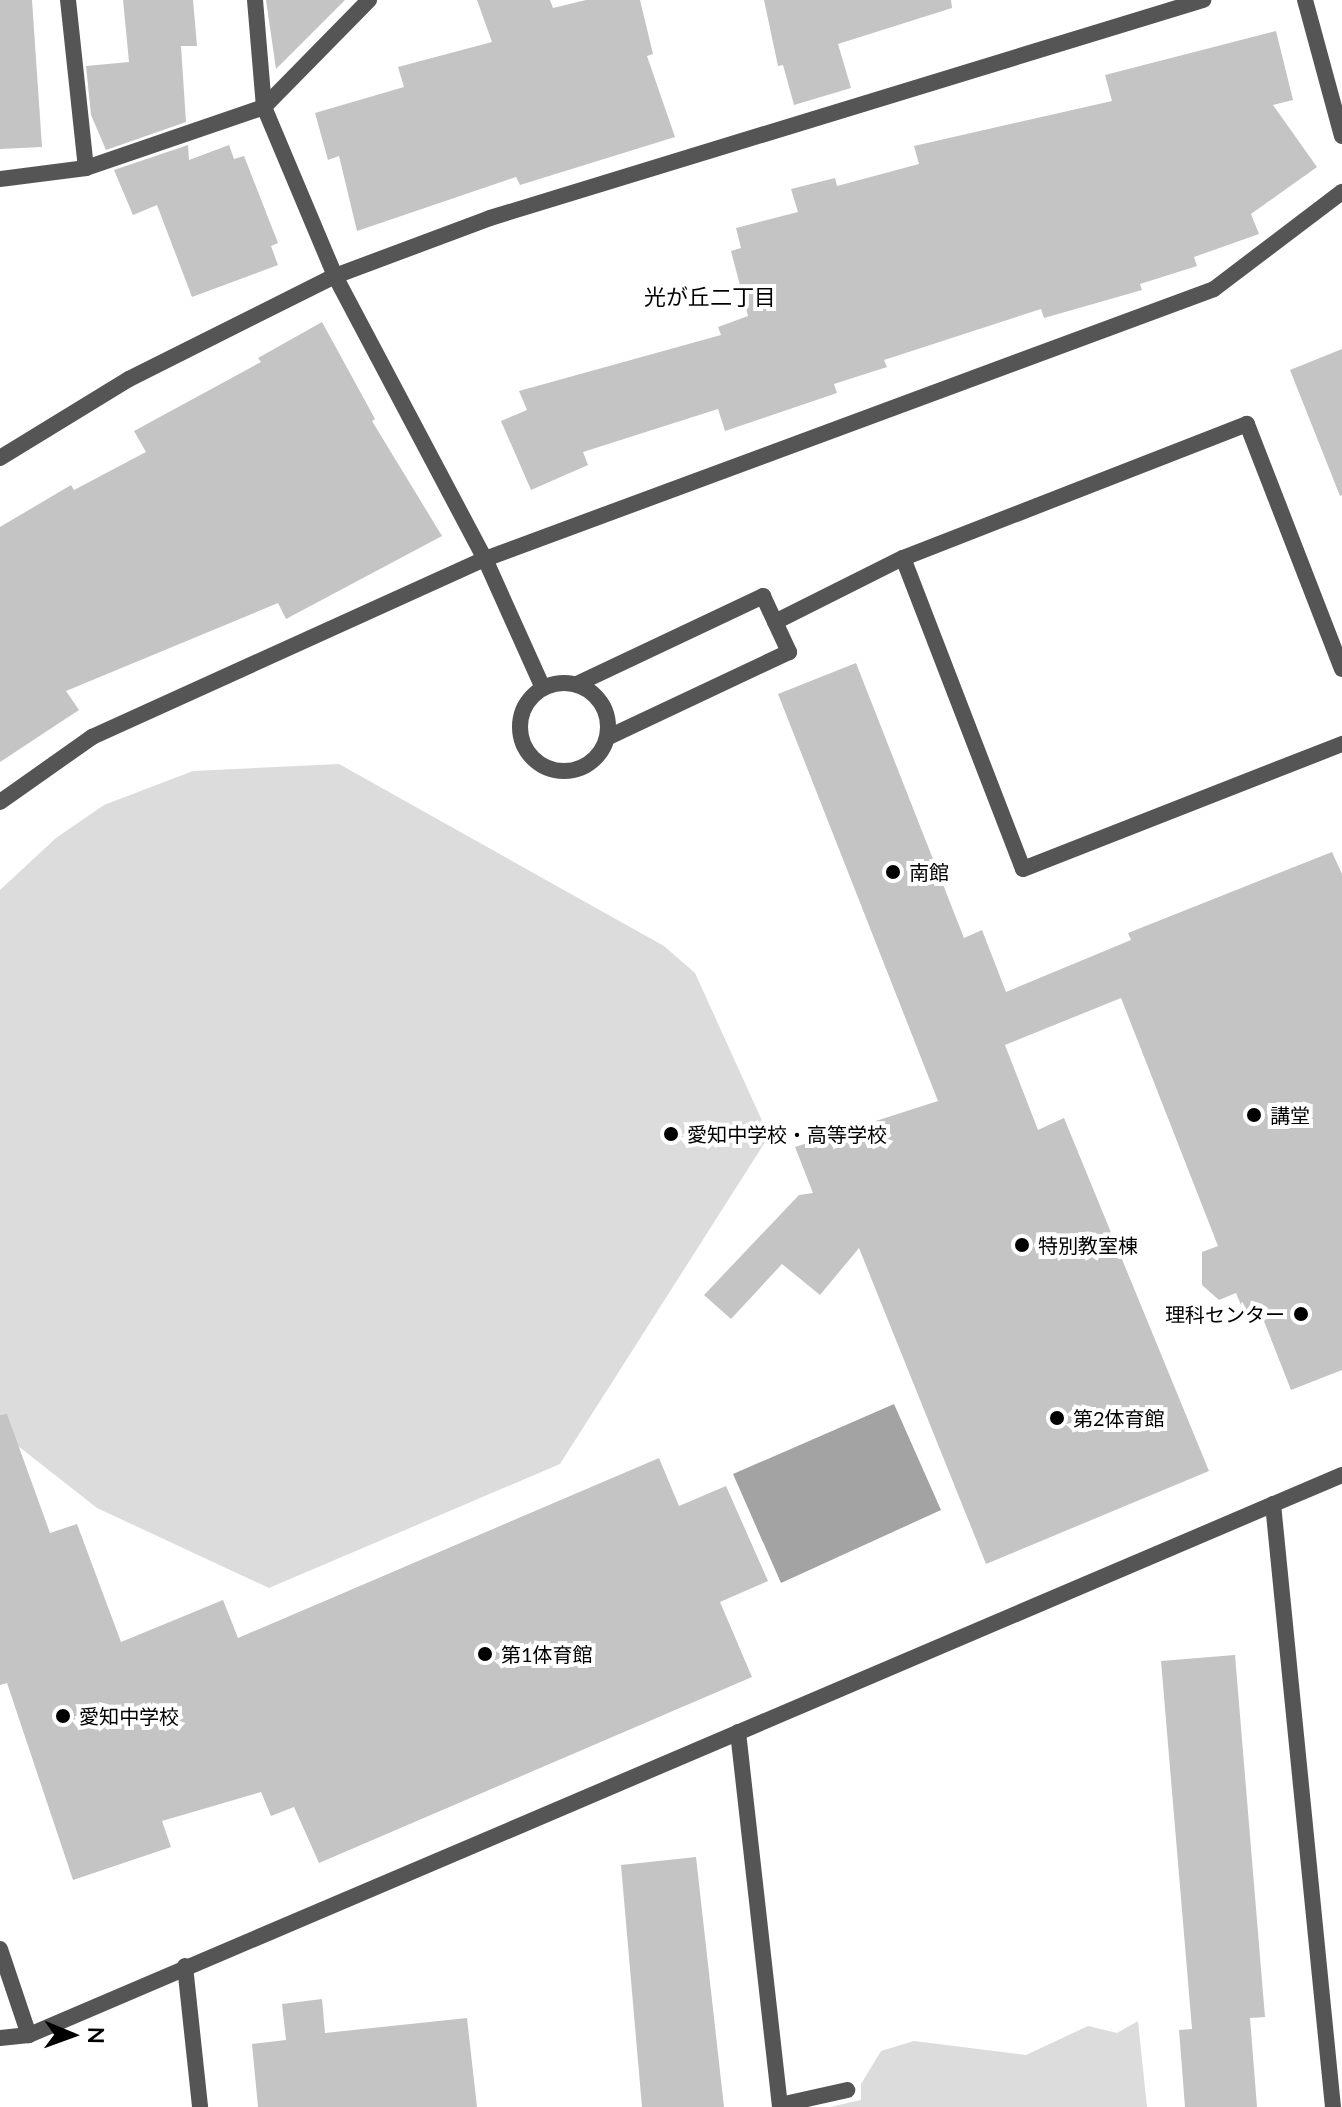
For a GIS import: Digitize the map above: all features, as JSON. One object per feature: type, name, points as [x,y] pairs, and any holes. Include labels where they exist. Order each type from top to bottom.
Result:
[{"type":"street","points":[[68,0],[86,168]]},
{"type":"street","points":[[255,0],[264,107],[335,276],[485,559],[543,688]]},
{"type":"street","points":[[0,179],[86,168],[264,107],[369,0]]},
{"type":"street","points":[[0,458],[129,379],[335,276],[490,218],[1203,0]]},
{"type":"street","points":[[1305,0],[1342,136]]},
{"type":"street","points":[[0,802],[92,737],[258,657],[485,559],[1214,289],[1342,192]]},
{"type":"street","points":[[775,622],[903,558],[1247,424],[1342,669]]},
{"type":"street","points":[[903,558],[1023,869],[1342,744]]},
{"type":"street","points":[[577,684],[603,705],[608,737],[602,752],[583,768],[559,772],[541,766],[527,753],[520,735],[521,716],[543,688],[577,684],[763,596],[789,652],[608,737]]},
{"type":"street","points":[[0,2038],[29,2035],[1342,1475]]},
{"type":"street","points":[[1273,1504],[1333,2107]]},
{"type":"street","points":[[738,1732],[780,2106],[847,2090]]},
{"type":"street","points":[[0,1949],[29,2035]]},
{"type":"street","points":[[185,1966],[200,2107]]},
{"type":"shaded area","points":[[339,764],[664,946],[695,973],[769,1136],[560,1464],[269,1588],[97,1508],[18,1446],[0,1417],[0,890],[56,838],[104,805],[193,771]]},
{"type":"shaded area","points":[[894,1404],[941,1510],[781,1583],[733,1474]]},
{"type":"shaded area","points":[[1138,2021],[1147,2107],[830,2107],[861,2100],[861,2084],[881,2051],[914,2041],[1026,2055],[1088,2026],[1117,2033]]},
{"type":"building","points":[[0,0],[32,0],[42,147],[0,149]]},
{"type":"building","points":[[123,0],[193,0],[197,46],[181,46],[186,122],[106,150],[91,115],[86,66],[129,62]]},
{"type":"building","points":[[266,0],[345,0],[276,69]]},
{"type":"building","points":[[477,0],[550,0],[553,8],[586,0],[640,0],[653,54],[647,56],[675,137],[520,185],[516,177],[357,231],[339,156],[328,160],[315,113],[404,87],[398,67],[492,42]]},
{"type":"building","points":[[764,0],[951,0],[952,8],[838,44],[851,88],[794,105],[783,65],[778,66]]},
{"type":"building","points":[[1276,31],[1293,100],[1273,105],[1317,167],[1251,214],[1259,234],[1194,257],[1197,266],[1140,284],[1142,290],[1044,318],[1041,309],[884,360],[887,367],[834,384],[837,393],[725,431],[718,409],[583,452],[588,465],[531,490],[501,421],[527,410],[519,391],[721,335],[718,327],[748,316],[731,251],[741,248],[736,228],[798,212],[791,189],[835,178],[837,186],[919,164],[914,146],[1112,101],[1105,75]]},
{"type":"building","points":[[188,145],[189,160],[229,145],[234,159],[244,156],[278,243],[271,246],[278,265],[192,297],[157,205],[133,215],[114,170]]},
{"type":"building","points":[[322,322],[375,419],[372,421],[442,536],[286,619],[278,603],[66,691],[79,710],[0,762],[0,527],[71,485],[74,490],[146,452],[134,431],[261,362],[258,358]]},
{"type":"building","points":[[1342,349],[1342,495],[1340,496],[1290,370]]},
{"type":"building","points":[[856,663],[964,938],[982,930],[1006,992],[1131,940],[1128,933],[1332,852],[1342,874],[1342,1370],[1291,1390],[1260,1311],[1246,1317],[1236,1293],[1219,1300],[1202,1285],[1202,1252],[1218,1246],[1121,998],[1005,1045],[1038,1130],[1064,1118],[1209,1471],[986,1564],[859,1248],[820,1295],[782,1264],[731,1319],[704,1295],[799,1195],[813,1193],[795,1147],[938,1101],[778,694]]},
{"type":"building","name":"第1体育館","points":[[7,1414],[50,1533],[77,1524],[121,1642],[223,1600],[238,1638],[659,1458],[679,1506],[726,1486],[768,1581],[720,1602],[752,1677],[319,1863],[294,1807],[271,1816],[261,1792],[162,1821],[171,1847],[73,1880],[7,1683],[0,1685],[0,1415]]},
{"type":"building","points":[[1235,1655],[1265,2017],[1250,2018],[1257,2107],[1185,2107],[1179,2030],[1192,2029],[1161,1661]]},
{"type":"building","points":[[696,1857],[724,2107],[642,2107],[621,1865]]},
{"type":"building","points":[[322,1999],[325,2033],[467,2018],[477,2107],[258,2107],[252,2044],[286,2040],[282,2004]]},
{"type":"place","name":"南館","points":[[893,872]]},
{"type":"place","name":"講堂","points":[[1254,1115]]},
{"type":"place","name":"愛知中学校・高等学校","points":[[671,1134]]},
{"type":"place","name":"特別教室棟","points":[[1022,1245]]},
{"type":"place","name":"理科センター","points":[[1301,1314]]},
{"type":"place","name":"第2体育館","points":[[1057,1418]]},
{"type":"place","name":"第1体育館","points":[[485,1654]]},
{"type":"place","name":"愛知中学校","points":[[63,1716]]},
{"type":"district","name":"光が丘二丁目","points":[[710,297]]}]
